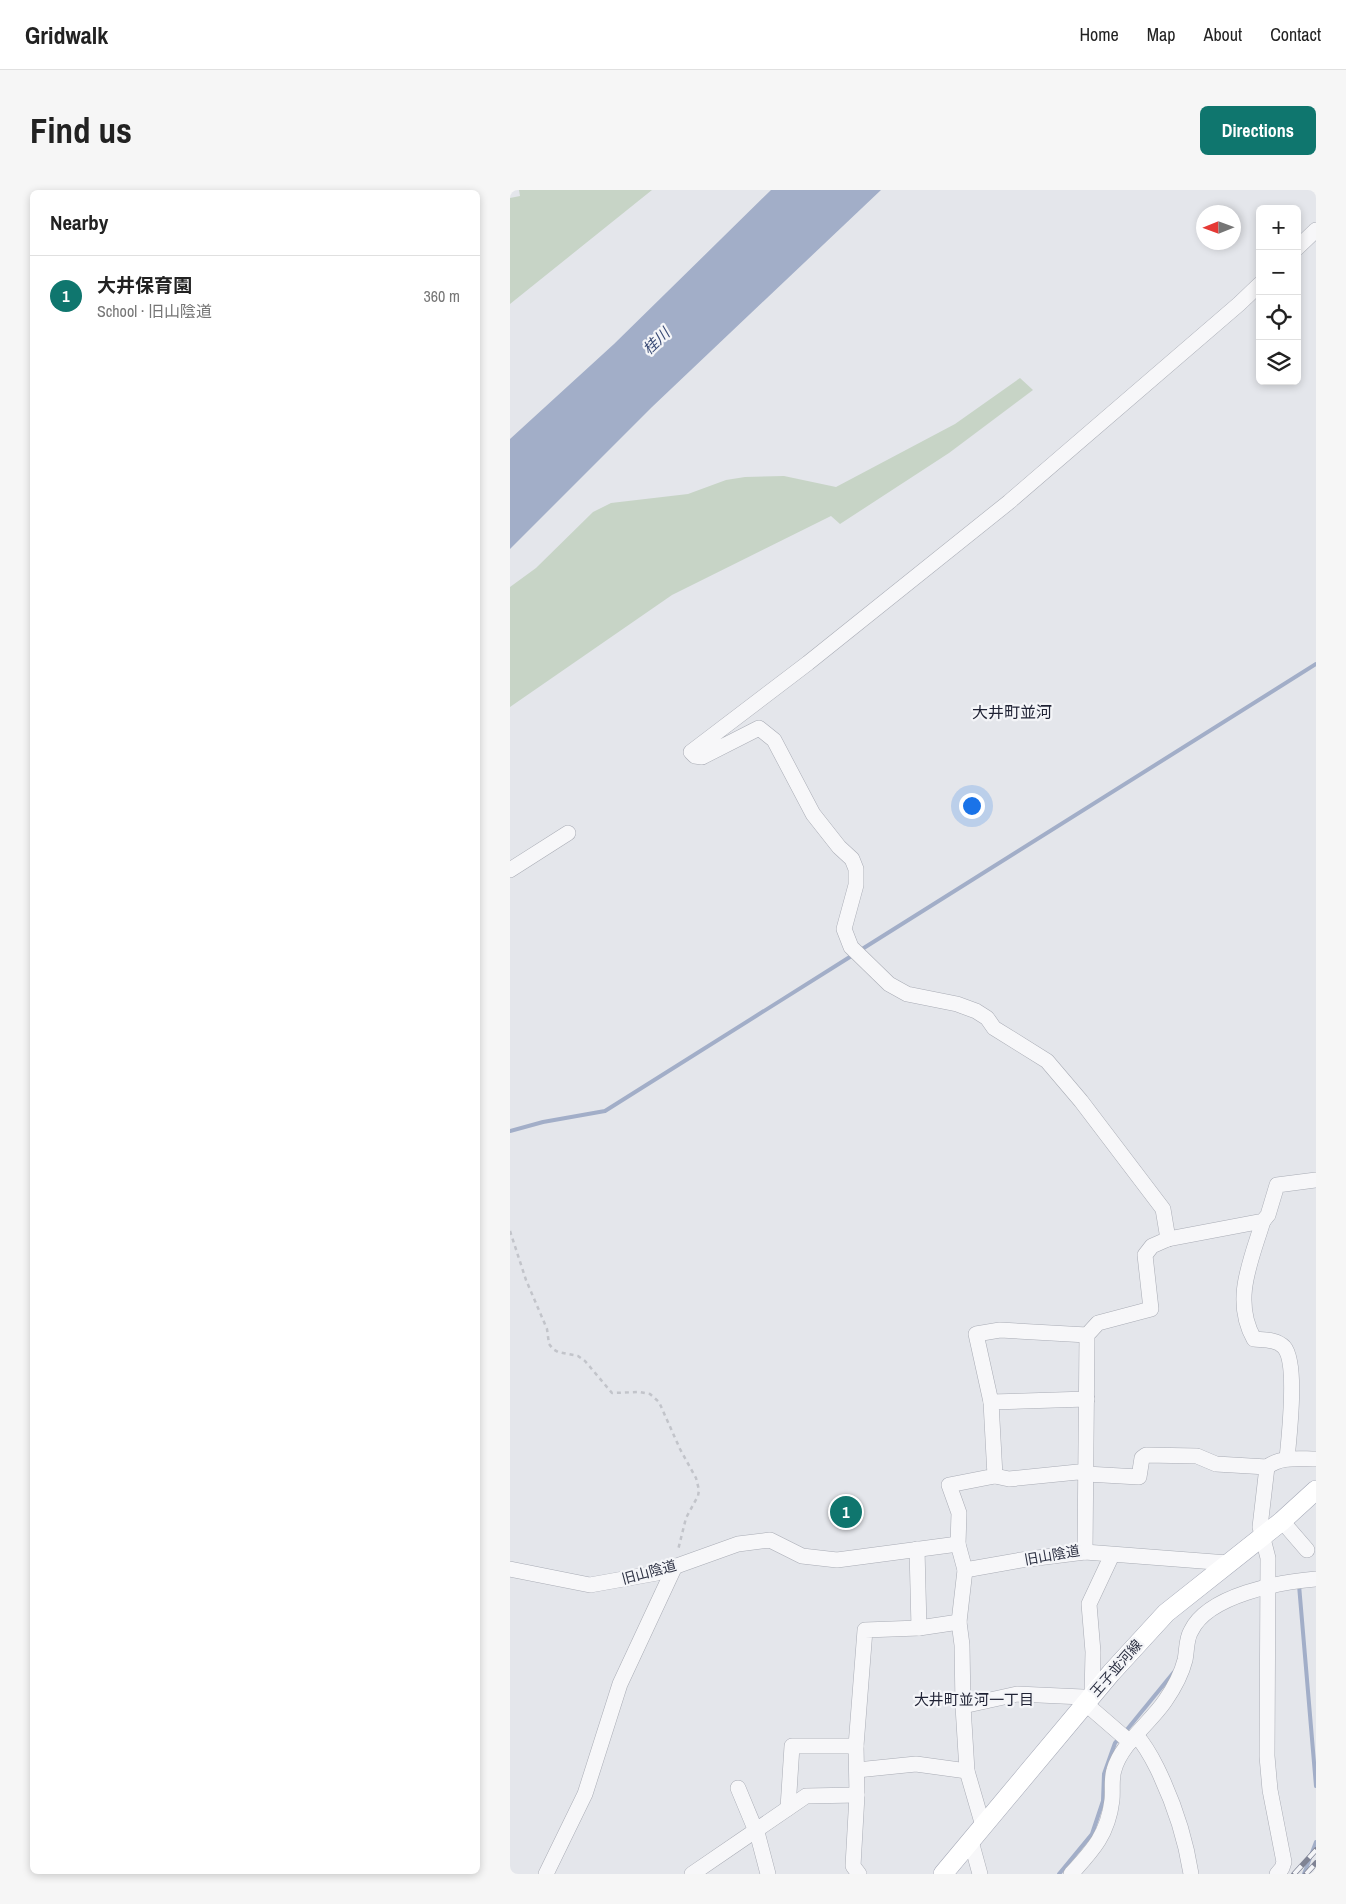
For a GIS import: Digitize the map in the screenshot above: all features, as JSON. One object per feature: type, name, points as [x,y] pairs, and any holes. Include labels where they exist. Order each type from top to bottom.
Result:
[{"type":"main road","name":"王子並河線","points":[[943,1874],[1131,1650],[1166,1613],[1282,1521],[1316,1490]]},
{"type":"street","points":[[1301,244],[1316,230]]},
{"type":"street","points":[[1168,1239],[1163,1209],[1081,1101],[1047,1061],[994,1028],[987,1018],[976,1011],[957,1004],[906,994],[889,984],[851,947],[844,929],[856,885],[856,869],[852,859],[839,847],[813,814],[774,740],[759,728],[702,756],[696,756],[691,752],[808,664],[1009,502],[1256,288]]},
{"type":"street","points":[[510,870],[568,833]]},
{"type":"street","points":[[1287,1459],[1292,1380],[1290,1361],[1284,1348],[1275,1341],[1254,1339],[1247,1327],[1243,1304],[1244,1285],[1263,1221],[1268,1215],[1277,1185],[1316,1180]]},
{"type":"street","points":[[994,1476],[992,1402],[976,1334],[1000,1330],[1087,1335],[1098,1323],[1150,1309],[1145,1255],[1152,1246],[1168,1239],[1263,1221]]},
{"type":"street","name":"旧山陰道","points":[[965,1570],[1021,1560],[1085,1552],[1087,1335]]},
{"type":"street","points":[[992,1402],[1087,1399]]},
{"type":"street","points":[[983,1826],[968,1771],[963,1706],[962,1644],[959,1622],[965,1570],[958,1544],[958,1513],[949,1485],[994,1476],[1009,1480],[1078,1472],[1139,1477],[1142,1458],[1146,1455],[1196,1456],[1216,1464],[1267,1467]]},
{"type":"street","points":[[1282,1872],[1284,1862],[1270,1790],[1267,1756],[1268,1558],[1260,1527],[1261,1513],[1267,1467],[1274,1461],[1316,1459]]},
{"type":"street","points":[[1282,1521],[1307,1550]]},
{"type":"street","name":"旧山陰道","points":[[510,1569],[590,1585],[657,1573],[738,1544],[770,1540],[802,1556],[837,1560],[958,1544]]},
{"type":"street","points":[[917,1549],[919,1628]]},
{"type":"street","points":[[1085,1552],[1112,1555],[1144,1555],[1228,1563]]},
{"type":"street","points":[[1089,1700],[1092,1652],[1089,1604],[1112,1555]]},
{"type":"street","points":[[546,1874],[585,1794],[620,1684],[674,1566]]},
{"type":"street","points":[[1070,1874],[1092,1851],[1102,1837],[1110,1818],[1113,1798],[1113,1771],[1120,1754],[1157,1712],[1178,1682],[1185,1660],[1190,1632],[1199,1619],[1216,1606],[1248,1591],[1316,1579]]},
{"type":"street","points":[[859,1874],[853,1866],[856,1746],[865,1630],[919,1628],[959,1622]]},
{"type":"street","points":[[963,1706],[1017,1694],[1083,1697],[1089,1700],[1134,1739],[1144,1744],[1171,1796],[1186,1843],[1191,1874]]},
{"type":"street","points":[[788,1808],[792,1746],[856,1746]]},
{"type":"street","points":[[856,1770],[916,1764],[968,1771]]},
{"type":"street","points":[[738,1788],[756,1830],[768,1874]]},
{"type":"street","points":[[692,1874],[806,1796],[856,1795]]},
{"type":"street","points":[[971,1841],[980,1874]]},
{"type":"path","points":[[510,1230],[526,1280],[547,1329],[549,1344],[558,1352],[578,1356],[585,1361],[612,1393],[639,1392],[650,1394],[659,1402],[680,1449],[694,1473],[699,1490],[698,1496],[686,1518],[674,1566]]},
{"type":"green space","points":[[519,190],[652,190],[510,304],[510,198],[520,196]]},
{"type":"green space","points":[[1020,378],[1033,390],[949,453],[840,524],[831,516],[672,595],[510,707],[510,587],[536,568],[593,512],[611,503],[688,494],[726,480],[745,477],[784,476],[836,487],[955,424]]},
{"type":"water","name":"桂川","points":[[771,190],[881,190],[652,407],[510,549],[510,439],[614,344]]},
{"type":"waterway","points":[[859,951],[1316,664]]},
{"type":"waterway","points":[[510,1131],[543,1122],[605,1111],[853,955]]},
{"type":"waterway","points":[[1299,1585],[1316,1786]]},
{"type":"waterway","points":[[1125,1732],[1174,1672]]},
{"type":"waterway","points":[[1059,1874],[1092,1834],[1103,1801],[1104,1774],[1115,1743],[1120,1737]]},
{"type":"waterway","points":[[1304,1874],[1316,1842]]},
{"type":"railway","points":[[1294,1874],[1316,1850]]},
{"type":"railway","points":[[1306,1874],[1316,1863]]},
{"type":"place","name":"大井保育園","points":[[846,1512]]},
{"type":"district","name":"大井町並河","points":[[1012,712]]},
{"type":"district","name":"大井町並河一丁目","points":[[974,1699]]}]
